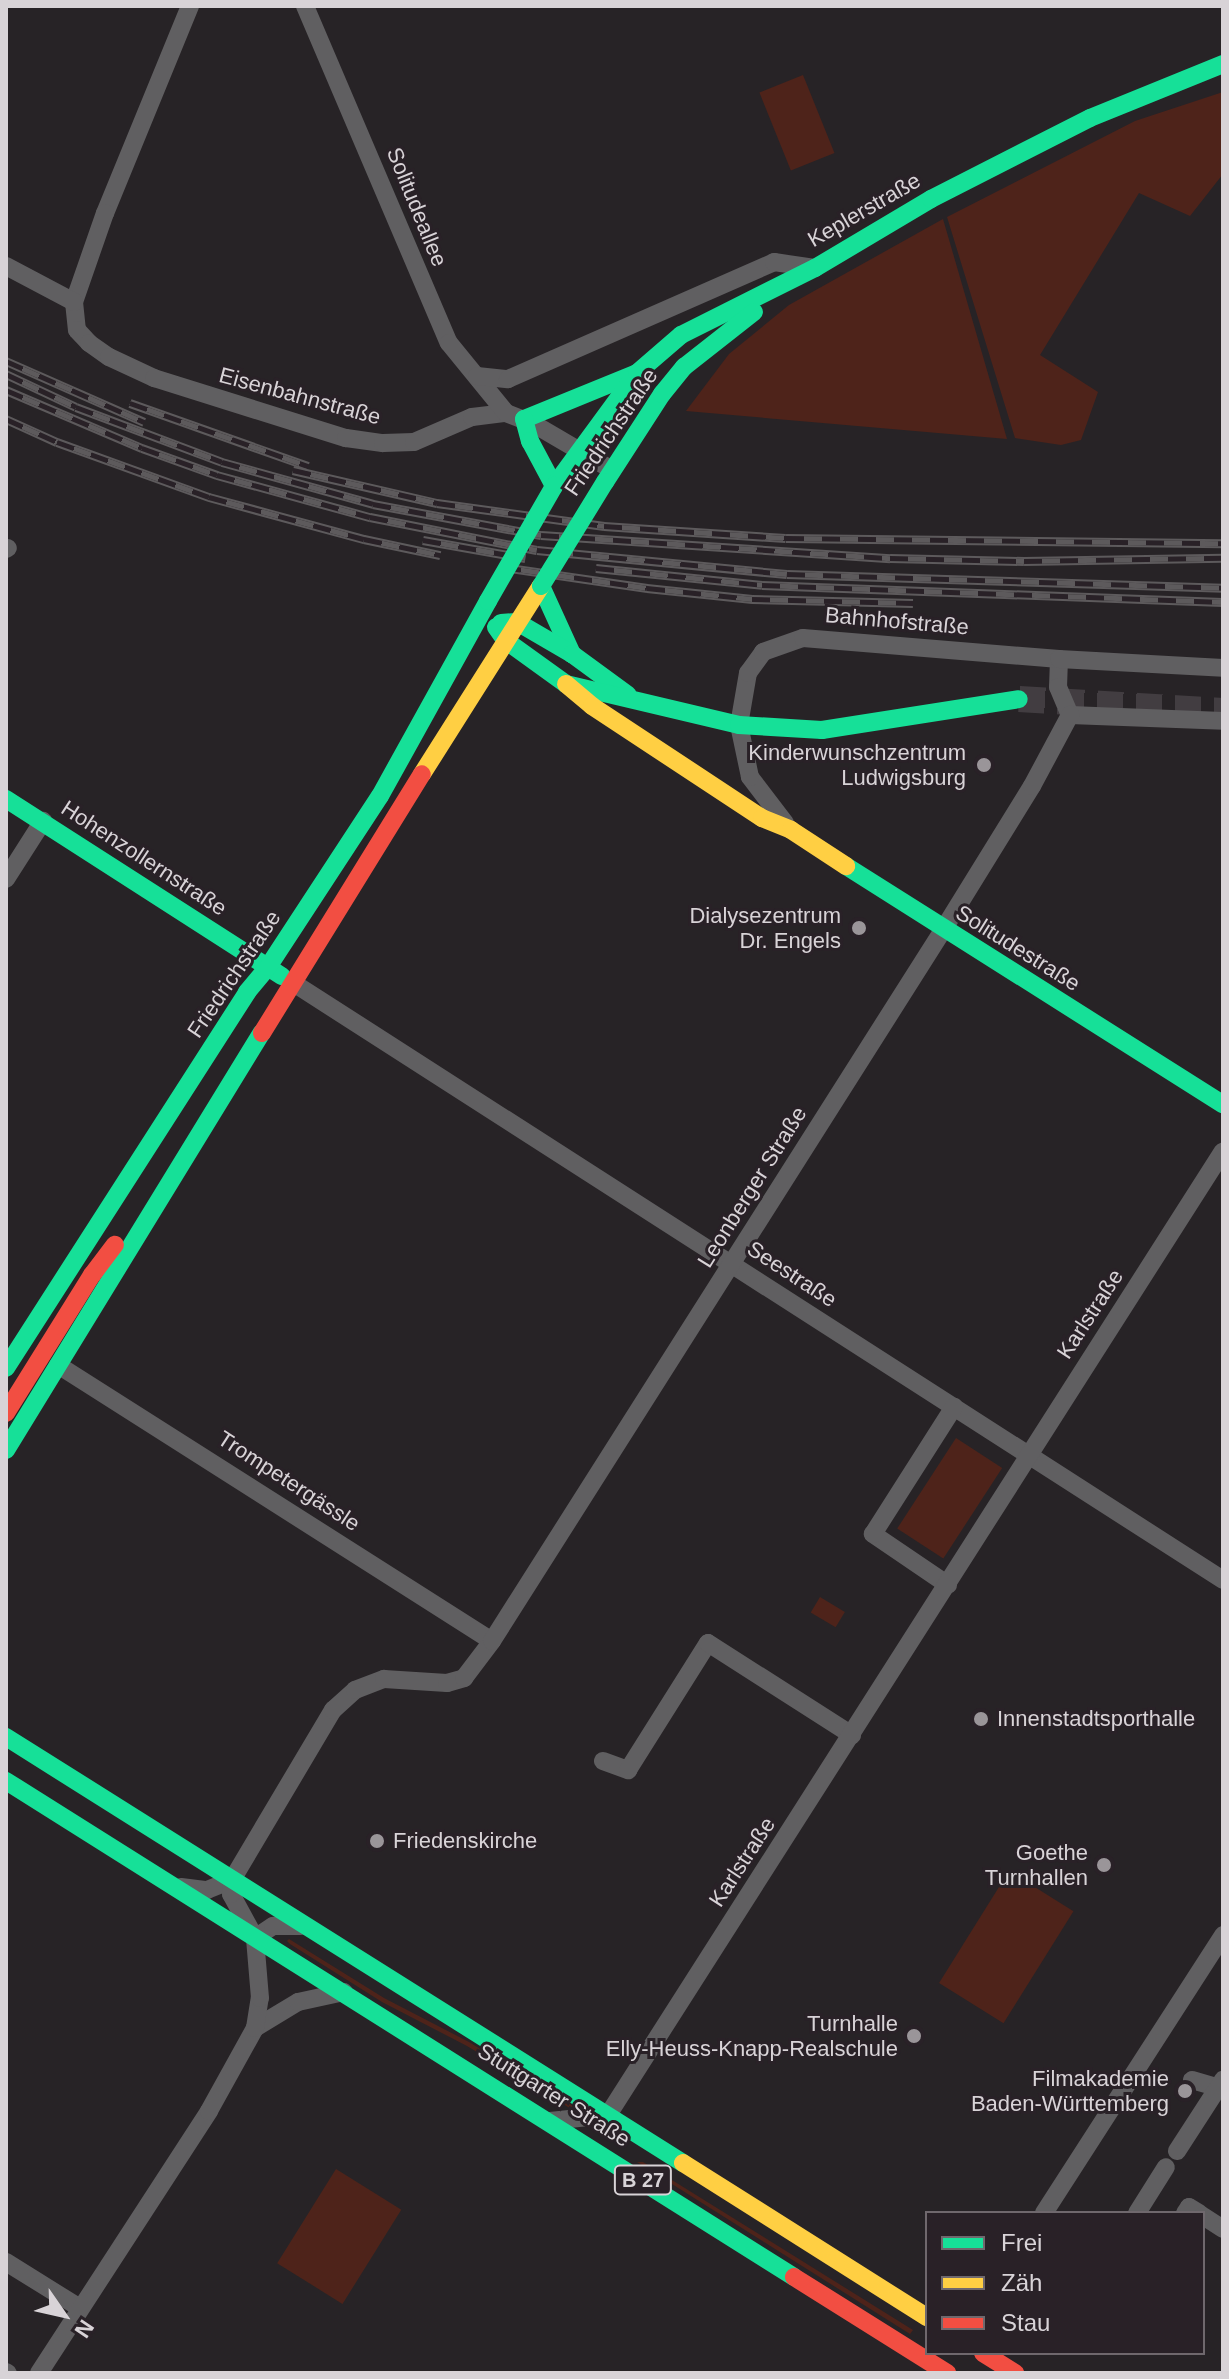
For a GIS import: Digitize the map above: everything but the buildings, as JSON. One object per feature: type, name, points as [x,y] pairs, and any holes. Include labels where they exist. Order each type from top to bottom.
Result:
[{"type":"main road","name":"Keplerstraße","points":[[815,268],[931,199],[1090,118],[1223,64]]},
{"type":"main road","name":"Friedrichstraße","points":[[6,1368],[105,1209],[161,1130],[247,992],[268,967],[380,796],[488,601],[577,450],[637,373],[668,343],[695,326],[815,268]]},
{"type":"main road","name":"Friedrichstraße","points":[[517,622],[662,394],[684,367],[709,344],[815,268]]},
{"type":"main road","points":[[554,486],[530,441],[524,419],[637,373]]},
{"type":"main road","points":[[541,586],[572,654]]},
{"type":"main road","points":[[488,601],[500,632],[566,684],[603,695],[628,696],[739,725],[822,730],[1019,699]]},
{"type":"main road","points":[[469,637],[500,632],[517,622],[572,654],[628,696]]},
{"type":"main road","name":"Friedrichstraße","points":[[6,1450],[295,984],[500,632]]},
{"type":"main road","name":"Solitudestraße","points":[[566,684],[592,706],[762,818],[791,830],[943,930],[1223,1104]]},
{"type":"main road","name":"Hohenzollernstraße","points":[[6,799],[295,984]]},
{"type":"main road","name":"Friedrichstraße","points":[[6,1413],[92,1275],[172,1162],[206,1126]]},
{"type":"main road","name":"Friedrichstraße","points":[[92,1275],[153,1158],[161,1130]]},
{"type":"main road","name":"Stuttgarter Straße","points":[[6,1737],[925,2316]]},
{"type":"main road","name":"Stuttgarter Straße","points":[[6,1781],[550,2121],[942,2372]]},
{"type":"main road","points":[[986,2355],[1015,2373]]},
{"type":"street","points":[[6,266],[74,302],[105,213],[190,6]]},
{"type":"street","name":"Solitudeallee","points":[[305,6],[449,343],[506,413]]},
{"type":"street","name":"Keplerstraße","points":[[477,376],[508,379],[774,262],[815,268]]},
{"type":"street","name":"Eisenbahnstraße","points":[[74,302],[77,330],[109,357],[168,383],[346,438],[383,443],[414,442],[472,417],[506,413],[524,419],[577,450],[609,476]]},
{"type":"street","name":"Bahnhofstraße","points":[[739,725],[748,673],[763,652],[803,638],[1059,659],[1223,668]]},
{"type":"street","points":[[1059,659],[1058,687],[1070,715],[1223,721]]},
{"type":"street","name":"Leonberger Straße","points":[[232,1880],[333,1710],[355,1690],[384,1679],[447,1683],[464,1678],[492,1641],[943,930],[1032,786],[1070,715]]},
{"type":"street","name":"Solitudestraße","points":[[739,725],[750,777],[771,809],[791,830]]},
{"type":"street","points":[[6,879],[43,821]]},
{"type":"street","name":"Seestraße","points":[[295,984],[1223,1580]]},
{"type":"street","name":"Karlstraße","points":[[608,2115],[1223,1151]]},
{"type":"street","name":"Trompetergässle","points":[[58,1365],[492,1641]]},
{"type":"street","points":[[948,1585],[873,1534],[954,1407]]},
{"type":"street","points":[[603,1761],[628,1770],[708,1643],[852,1735]]},
{"type":"street","points":[[39,2373],[218,2098],[255,2028],[260,1998],[255,1938],[231,1894],[232,1880]]},
{"type":"street","name":"Stuttgarter Straße","points":[[171,1885],[207,1890],[232,1880]]},
{"type":"street","points":[[255,1938],[273,1926],[306,1926]]},
{"type":"street","points":[[1045,2211],[1223,1935]]},
{"type":"street","points":[[255,2028],[298,2002],[344,1992]]},
{"type":"street","points":[[1138,2211],[1221,2086],[1192,2080]]},
{"type":"street","points":[[550,2121],[608,2115]]},
{"type":"street","points":[[1205,2217],[1223,2229]]},
{"type":"street","points":[[6,2262],[80,2308]]},
{"type":"shaded area","points":[[803,75],[834,153],[791,170],[759,93]]},
{"type":"shaded area","points":[[1223,92],[1223,174],[1190,216],[1139,193],[1040,355],[1098,392],[1081,440],[1061,445],[1015,438],[947,217],[1135,121]]},
{"type":"shaded area","points":[[943,219],[1007,439],[686,411],[729,354],[789,305]]},
{"type":"shaded area","points":[[956,1438],[1002,1468],[943,1559],[897,1529]]},
{"type":"shaded area","points":[[820,1597],[845,1612],[836,1627],[811,1612]]},
{"type":"shaded area","points":[[1009,1871],[1073,1911],[1004,2023],[939,1983]]},
{"type":"shaded area","points":[[289,1939],[384,1998],[469,2042],[573,2106],[573,2110],[467,2046],[382,2002],[290,1944]]},
{"type":"shaded area","points":[[637,2162],[643,2162],[913,2330],[910,2334]]},
{"type":"shaded area","points":[[336,2169],[401,2210],[342,2304],[277,2263]]},
{"type":"tunnel","points":[[1019,699],[1223,711]]},
{"type":"railway","points":[[6,361],[144,422]]},
{"type":"railway","points":[[6,374],[76,407],[222,462],[373,504],[541,535],[890,558],[1024,561],[1223,558]]},
{"type":"railway","points":[[6,390],[142,448],[217,475],[370,517],[537,550],[787,574],[1223,588]]},
{"type":"railway","points":[[130,403],[308,466]]},
{"type":"railway","points":[[6,419],[57,442],[209,497],[364,539],[440,555]]},
{"type":"railway","points":[[293,470],[437,503],[604,526],[786,538],[1223,543]]},
{"type":"railway","points":[[423,540],[525,558]]},
{"type":"railway","points":[[503,567],[647,588],[752,599],[913,603]]},
{"type":"railway","points":[[596,568],[762,585],[1223,602]]},
{"type":"traffic: fast","points":[[637,373],[524,419],[530,441],[554,486],[637,373],[681,335],[815,268],[931,199],[1090,118],[1223,64]]},
{"type":"traffic: fast","points":[[605,482],[662,394],[684,367],[754,312]]},
{"type":"traffic: fast","points":[[541,586],[605,482]]},
{"type":"traffic: fast","points":[[488,601],[554,486]]},
{"type":"traffic: fast","points":[[541,586],[572,654]]},
{"type":"traffic: fast","points":[[6,1368],[247,992],[268,967],[380,796],[488,601]]},
{"type":"traffic: fast","points":[[501,623],[517,622],[572,654],[628,695]]},
{"type":"traffic: fast","points":[[496,627],[505,640],[566,684],[739,725],[822,730],[1019,699]]},
{"type":"traffic: fast","points":[[6,799],[282,976]]},
{"type":"traffic: fast","points":[[846,866],[1223,1104]]},
{"type":"traffic: fast","points":[[6,1450],[262,1033]]},
{"type":"traffic: fast","points":[[6,1737],[683,2163]]},
{"type":"traffic: fast","points":[[6,1781],[794,2277]]},
{"type":"traffic: slow","points":[[422,774],[541,586]]},
{"type":"traffic: slow","points":[[566,684],[592,706],[762,818],[791,830],[846,866]]},
{"type":"traffic: slow","points":[[683,2163],[925,2316]]},
{"type":"traffic: jam","points":[[262,1033],[422,774]]},
{"type":"traffic: jam","points":[[6,1413],[92,1275],[115,1245]]},
{"type":"traffic: jam","points":[[794,2277],[947,2373]]},
{"type":"traffic: jam","points":[[986,2355],[1015,2373]]},
{"type":"place","name":"Kinderwunschzentrum Ludwigsburg","points":[[984,765]]},
{"type":"place","name":"Dialysezentrum Dr. Engels","points":[[859,928]]},
{"type":"place","name":"Innenstadtsporthalle","points":[[981,1719]]},
{"type":"place","name":"Friedenskirche","points":[[377,1841]]},
{"type":"place","name":"Goethe Turnhallen","points":[[1104,1865]]},
{"type":"place","name":"Turnhalle Elly-Heuss-Knapp-Realschule","points":[[914,2036]]},
{"type":"place","name":"Filmakademie Baden-Württemberg","points":[[1185,2091]]}]
